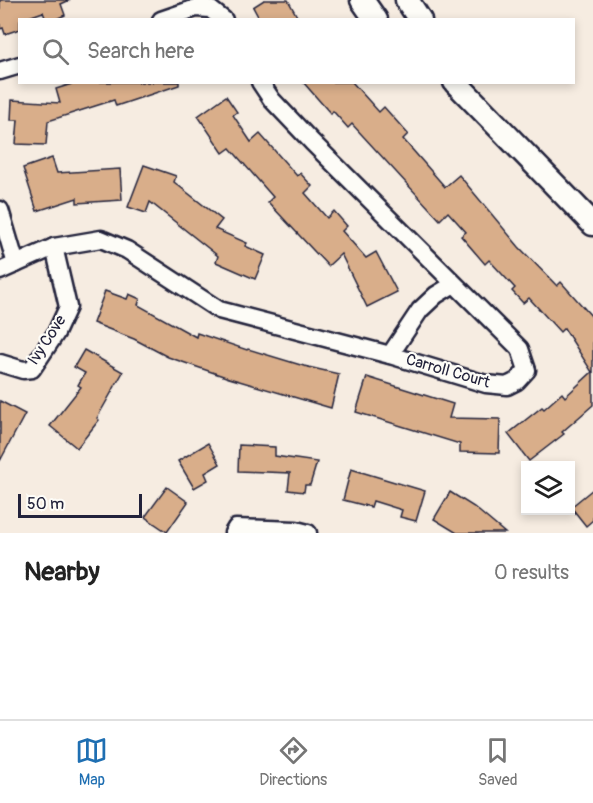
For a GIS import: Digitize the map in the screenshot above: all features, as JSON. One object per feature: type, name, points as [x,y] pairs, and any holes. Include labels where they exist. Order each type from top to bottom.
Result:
[{"type":"street","points":[[362,0],[375,18]]},
{"type":"street","points":[[407,0],[419,18]]},
{"type":"street","points":[[167,18],[196,8],[210,9],[221,18]]},
{"type":"street","points":[[0,71],[18,66]]},
{"type":"street","name":"Carroll Court","points":[[0,271],[54,247],[101,238],[127,250],[219,310],[390,355],[486,384],[507,386],[517,381],[527,370],[520,349],[312,142],[272,100],[261,84]]},
{"type":"street","points":[[456,84],[593,224]]},
{"type":"street","points":[[0,210],[16,264]]},
{"type":"street","name":"Ivy Cove","points":[[0,363],[23,370],[32,369],[56,333],[68,307],[54,247]]},
{"type":"street","points":[[390,355],[420,310],[436,295],[454,284]]},
{"type":"street","points":[[233,533],[237,528],[296,530],[308,533]]},
{"type":"building","points":[[0,0],[70,0],[61,4],[65,15],[58,18],[45,18],[43,12],[26,18],[18,18],[18,30],[5,34],[3,28],[0,29]]},
{"type":"building","points":[[264,0],[288,0],[298,18],[259,18],[253,7]]},
{"type":"building","points":[[72,84],[179,84],[116,106],[114,100],[48,121],[46,145],[16,144],[18,120],[11,120],[12,100],[60,103],[56,89]]},
{"type":"building","points":[[305,84],[354,84],[379,112],[384,107],[408,134],[403,139],[445,187],[459,175],[519,247],[557,286],[561,282],[593,318],[593,405],[562,432],[564,434],[529,461],[508,434],[542,407],[544,409],[562,393],[565,397],[592,372],[564,328],[560,332],[529,298],[523,303],[512,291],[515,288],[489,260],[485,264],[461,236],[466,232],[448,212],[440,220],[352,124],[348,128],[333,111],[331,114]]},
{"type":"building","points":[[226,96],[237,112],[233,115],[251,142],[260,134],[297,176],[300,173],[312,186],[305,193],[327,218],[334,211],[347,226],[342,231],[366,258],[376,252],[397,292],[367,307],[341,254],[328,266],[268,202],[273,197],[230,148],[223,153],[198,116]]},
{"type":"building","points":[[52,158],[57,173],[120,169],[122,200],[77,203],[77,198],[37,211],[23,168]]},
{"type":"building","points":[[144,165],[176,176],[174,182],[222,220],[215,229],[247,243],[245,246],[265,255],[255,279],[216,262],[218,256],[150,202],[146,213],[128,207]]},
{"type":"building","points":[[105,291],[127,299],[129,294],[140,299],[138,305],[196,337],[197,333],[247,350],[339,374],[331,408],[229,378],[168,357],[134,339],[93,323]]},
{"type":"building","points":[[84,350],[123,372],[97,418],[99,420],[77,448],[50,426],[81,387],[78,385],[85,373],[74,367]]},
{"type":"building","points":[[367,377],[453,404],[449,418],[500,419],[499,453],[460,452],[460,444],[356,412]]},
{"type":"building","points":[[0,401],[25,414],[0,461]]},
{"type":"building","points":[[208,443],[220,464],[205,473],[208,480],[194,488],[178,461]]},
{"type":"building","points":[[239,445],[275,447],[275,456],[317,462],[310,485],[305,485],[304,492],[288,490],[290,473],[238,471]]},
{"type":"building","points":[[351,469],[425,491],[416,521],[400,517],[402,510],[373,501],[371,507],[343,500]]},
{"type":"building","points":[[167,487],[188,502],[167,532],[145,517]]},
{"type":"building","points":[[593,489],[593,520],[586,526],[575,512],[575,504]]},
{"type":"building","points":[[450,492],[474,507],[505,533],[457,533],[434,519]]}]
